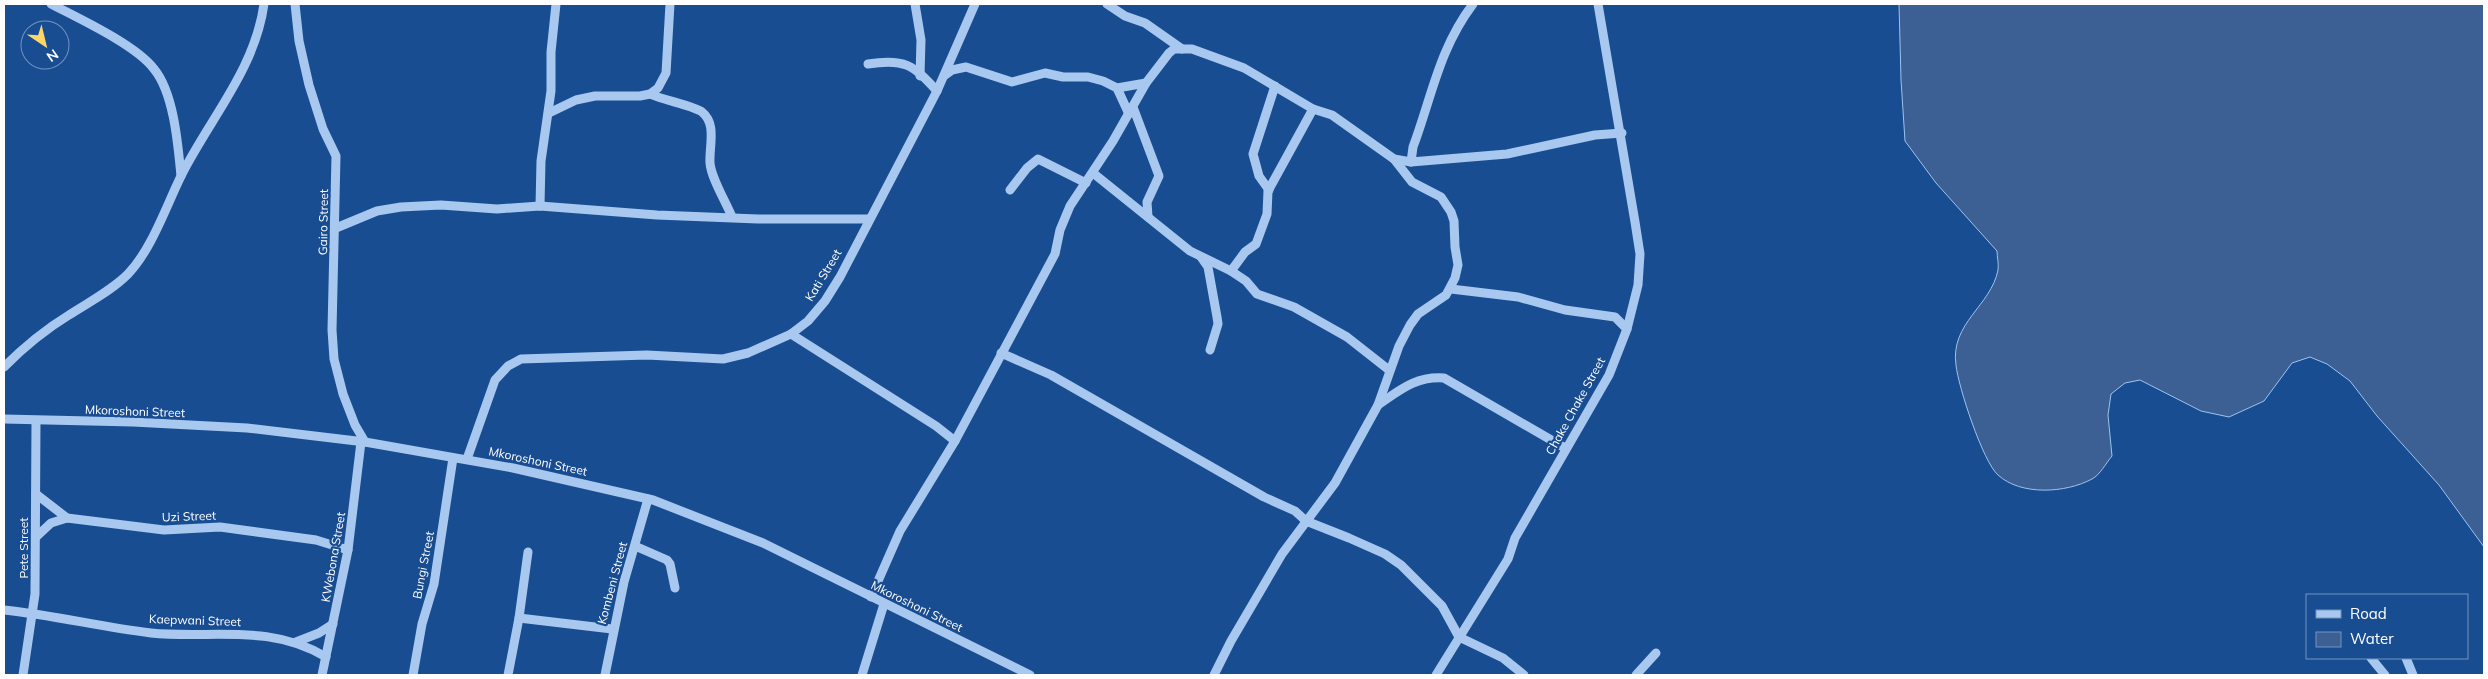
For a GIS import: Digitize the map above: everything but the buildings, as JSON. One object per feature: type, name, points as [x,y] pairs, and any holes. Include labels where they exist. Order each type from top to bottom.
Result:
[{"type":"street","points":[[51,4],[117,40],[154,68],[164,86],[178,146],[181,176]]},
{"type":"street","points":[[4,367],[48,330],[111,289],[130,272],[168,208],[181,176],[204,133],[242,73],[258,32],[264,4]]},
{"type":"street","name":"Gairo Street","points":[[295,4],[299,41],[309,85],[323,129],[336,156],[336,228],[332,330],[334,359],[343,394],[363,442]]},
{"type":"street","points":[[540,206],[541,161],[549,113],[551,52],[556,4]]},
{"type":"street","points":[[650,94],[663,83],[666,73],[670,4]]},
{"type":"street","points":[[914,4],[921,40],[920,76]]},
{"type":"street","name":"Kati Street","points":[[467,459],[495,380],[508,366],[522,359],[647,355],[723,360],[764,348],[791,334],[808,321],[826,301],[937,91],[975,4]]},
{"type":"street","points":[[1107,4],[1125,16],[1145,23],[1182,49]]},
{"type":"street","points":[[1411,162],[1413,147],[1444,51],[1454,31],[1473,4]]},
{"type":"street","name":"Chake Chake Street","points":[[1436,675],[1508,559],[1515,538],[1565,448],[1584,421],[1609,375],[1627,329],[1638,285],[1640,254],[1622,133],[1598,4]]},
{"type":"street","points":[[871,597],[900,531],[955,441],[1054,254],[1060,230],[1070,206],[1093,173],[1146,84],[1169,53],[1182,49],[1200,51],[1244,68],[1313,109],[1332,115],[1378,150],[1394,159],[1411,162],[1507,154],[1595,135],[1622,133]]},
{"type":"street","points":[[868,64],[895,61],[908,64],[937,91]]},
{"type":"street","points":[[943,78],[952,70],[966,67],[1012,82],[1045,73],[1063,77],[1088,77],[1117,88],[1146,84]]},
{"type":"street","points":[[1269,190],[1259,176],[1253,154],[1275,86]]},
{"type":"street","points":[[1117,88],[1131,111],[1159,176],[1147,202],[1148,217]]},
{"type":"street","points":[[549,113],[566,103],[585,98],[650,94],[667,102],[699,110],[707,118],[711,129],[711,172],[732,217]]},
{"type":"street","points":[[1231,271],[1245,252],[1256,244],[1268,214],[1266,195],[1313,109]]},
{"type":"street","points":[[1010,190],[1027,168],[1038,159],[1086,183]]},
{"type":"street","points":[[1214,675],[1231,641],[1273,569],[1335,483],[1378,405],[1399,346],[1418,314],[1451,289],[1458,265],[1454,247],[1454,221],[1451,212],[1441,197],[1412,182],[1394,159]]},
{"type":"street","points":[[1093,173],[1190,251],[1231,271],[1246,281],[1257,294],[1308,315],[1347,337],[1389,370]]},
{"type":"street","points":[[336,228],[377,211],[401,207],[467,206],[497,209],[540,206],[732,217],[869,219]]},
{"type":"street","points":[[1201,257],[1208,267],[1218,324],[1210,350]]},
{"type":"street","points":[[1451,289],[1518,297],[1566,310],[1615,317],[1627,329]]},
{"type":"street","points":[[791,334],[936,426],[955,441]]},
{"type":"street","points":[[1001,353],[1051,375],[1264,497],[1295,511],[1306,521],[1385,554],[1401,565],[1442,606],[1458,637],[1503,658],[1524,675]]},
{"type":"street","points":[[1378,405],[1420,380],[1428,377],[1444,378],[1565,448]]},
{"type":"street","name":"Mkoroshoni Street","points":[[4,419],[133,422],[228,427],[363,442],[467,459],[648,499],[763,543],[1030,675]]},
{"type":"street","name":"Pete Street","points":[[23,675],[35,594],[36,421]]},
{"type":"street","name":"KWebona Street","points":[[322,675],[348,550],[363,442]]},
{"type":"street","name":"Bungi Street","points":[[413,675],[422,624],[434,584],[454,458]]},
{"type":"street","points":[[36,494],[67,518]]},
{"type":"street","name":"Kombeni Street","points":[[605,675],[612,629],[648,499]]},
{"type":"street","points":[[36,537],[51,523],[67,518]]},
{"type":"street","name":"Uzi Street","points":[[67,518],[164,530],[220,527],[316,540],[348,550]]},
{"type":"street","points":[[635,546],[660,555],[667,560],[670,564],[675,588]]},
{"type":"street","points":[[508,675],[519,618],[528,552]]},
{"type":"street","points":[[862,675],[884,604]]},
{"type":"street","name":"Kaepwani Street","points":[[4,610],[151,633],[260,634],[296,642],[326,657]]},
{"type":"street","points":[[519,618],[612,629]]},
{"type":"street","points":[[296,642],[319,633],[333,624]]},
{"type":"street","points":[[1636,675],[1656,653]]},
{"type":"street","points":[[2372,659],[2385,675]]},
{"type":"street","points":[[2406,659],[2413,675]]},
{"type":"water","points":[[1899,4],[2484,4],[2484,547],[2439,485],[2377,416],[2350,381],[2327,364],[2310,357],[2292,363],[2264,401],[2229,417],[2201,411],[2140,380],[2125,383],[2111,394],[2108,415],[2112,456],[2095,477],[2070,487],[2044,490],[2019,486],[2008,482],[1998,475],[1985,455],[1966,406],[1956,365],[1956,350],[1959,338],[1994,283],[1998,270],[1997,251],[1936,183],[1905,141]]}]
